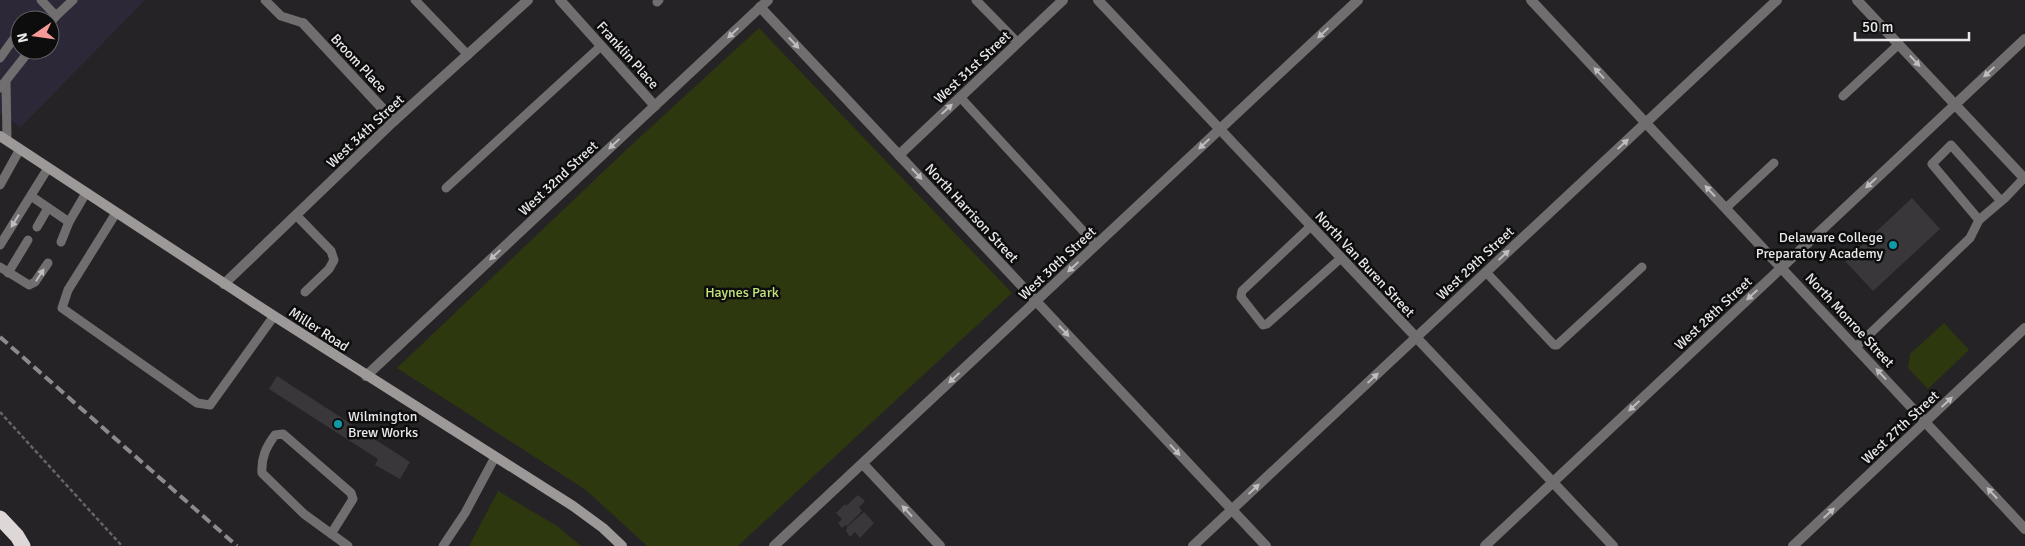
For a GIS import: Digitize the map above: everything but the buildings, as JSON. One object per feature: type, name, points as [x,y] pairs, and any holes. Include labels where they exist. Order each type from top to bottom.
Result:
[{"type":"highway","points":[[0,518],[22,543]]},
{"type":"street","name":"West 34th Street","points":[[224,284],[394,121],[528,0]]},
{"type":"street","name":"Franklin Place","points":[[560,0],[655,106]]},
{"type":"street","name":"West 31st Street","points":[[899,155],[1063,0]]},
{"type":"street","name":"North Van Buren Street","points":[[1098,0],[1613,546]]},
{"type":"street","name":"West 30th Street","points":[[774,546],[1358,0]]},
{"type":"street","name":"North Monroe Street","points":[[1531,0],[2025,529]]},
{"type":"street","name":"West 29th Street","points":[[1193,546],[1777,0]]},
{"type":"street","points":[[1857,0],[2025,179]]},
{"type":"street","name":"West 32nd Street","points":[[366,376],[764,4]]},
{"type":"street","name":"North Harrison Street","points":[[764,4],[899,155],[1266,546]]},
{"type":"street","name":"Broom Place","points":[[303,23],[394,121]]},
{"type":"street","name":"West 28th Street","points":[[1485,546],[2025,39]]},
{"type":"street","name":"Miller Road","points":[[4,138],[224,284],[587,516],[622,546]]},
{"type":"street","name":"West 27th Street","points":[[1793,546],[1925,422],[2023,334]]},
{"type":"street","points":[[862,464],[940,546]]},
{"type":"lane","points":[[60,12],[73,0]]},
{"type":"lane","points":[[265,0],[281,16],[303,23]]},
{"type":"lane","points":[[415,0],[468,54]]},
{"type":"lane","points":[[976,0],[1018,43]]},
{"type":"lane","points":[[0,58],[10,44]]},
{"type":"lane","points":[[1844,96],[1899,44]]},
{"type":"lane","points":[[446,188],[601,46]]},
{"type":"lane","points":[[4,138],[3,85],[22,60]]},
{"type":"lane","points":[[960,97],[1096,245]]},
{"type":"lane","points":[[1979,220],[1932,164],[1951,145],[2001,201]]},
{"type":"lane","points":[[0,185],[20,149]]},
{"type":"lane","points":[[1726,208],[1774,163]]},
{"type":"lane","points":[[0,245],[48,168]]},
{"type":"lane","points":[[1856,347],[1970,238],[1979,220],[2025,179]]},
{"type":"lane","points":[[62,242],[69,222],[86,193]]},
{"type":"lane","points":[[31,196],[69,222]]},
{"type":"lane","points":[[37,227],[48,208]]},
{"type":"lane","points":[[116,213],[68,290],[62,308],[197,403],[210,406],[274,316]]},
{"type":"lane","points":[[296,215],[331,251],[334,260],[329,268],[305,292]]},
{"type":"lane","points":[[1311,226],[1242,291],[1241,297],[1264,325],[1341,258]]},
{"type":"lane","points":[[8,273],[28,240]]},
{"type":"lane","points":[[0,267],[29,285],[35,282],[48,263]]},
{"type":"lane","points":[[1486,272],[1554,345],[1557,345],[1642,267]]},
{"type":"lane","points":[[331,534],[353,500],[351,493],[283,434],[275,435],[266,446],[261,462],[262,473],[304,514],[331,534],[348,546]]},
{"type":"lane","points":[[443,546],[464,514],[495,457]]},
{"type":"path","points":[[0,412],[122,546]]},
{"type":"shaded area","points":[[0,0],[145,0],[21,127],[0,114]]},
{"type":"green space","name":"Haynes Park","points":[[759,28],[1012,293],[738,546],[647,546],[586,490],[397,368],[626,150]]},
{"type":"green space","points":[[1944,323],[1969,350],[1928,389],[1908,368],[1910,354]]},
{"type":"green space","points":[[498,491],[557,526],[581,546],[469,546]]},
{"type":"railway","points":[[0,337],[237,546]]},
{"type":"place","name":"Delaware College Preparatory Academy","points":[[1893,245]]},
{"type":"place","name":"Wilmington Brew Works","points":[[338,424]]}]
